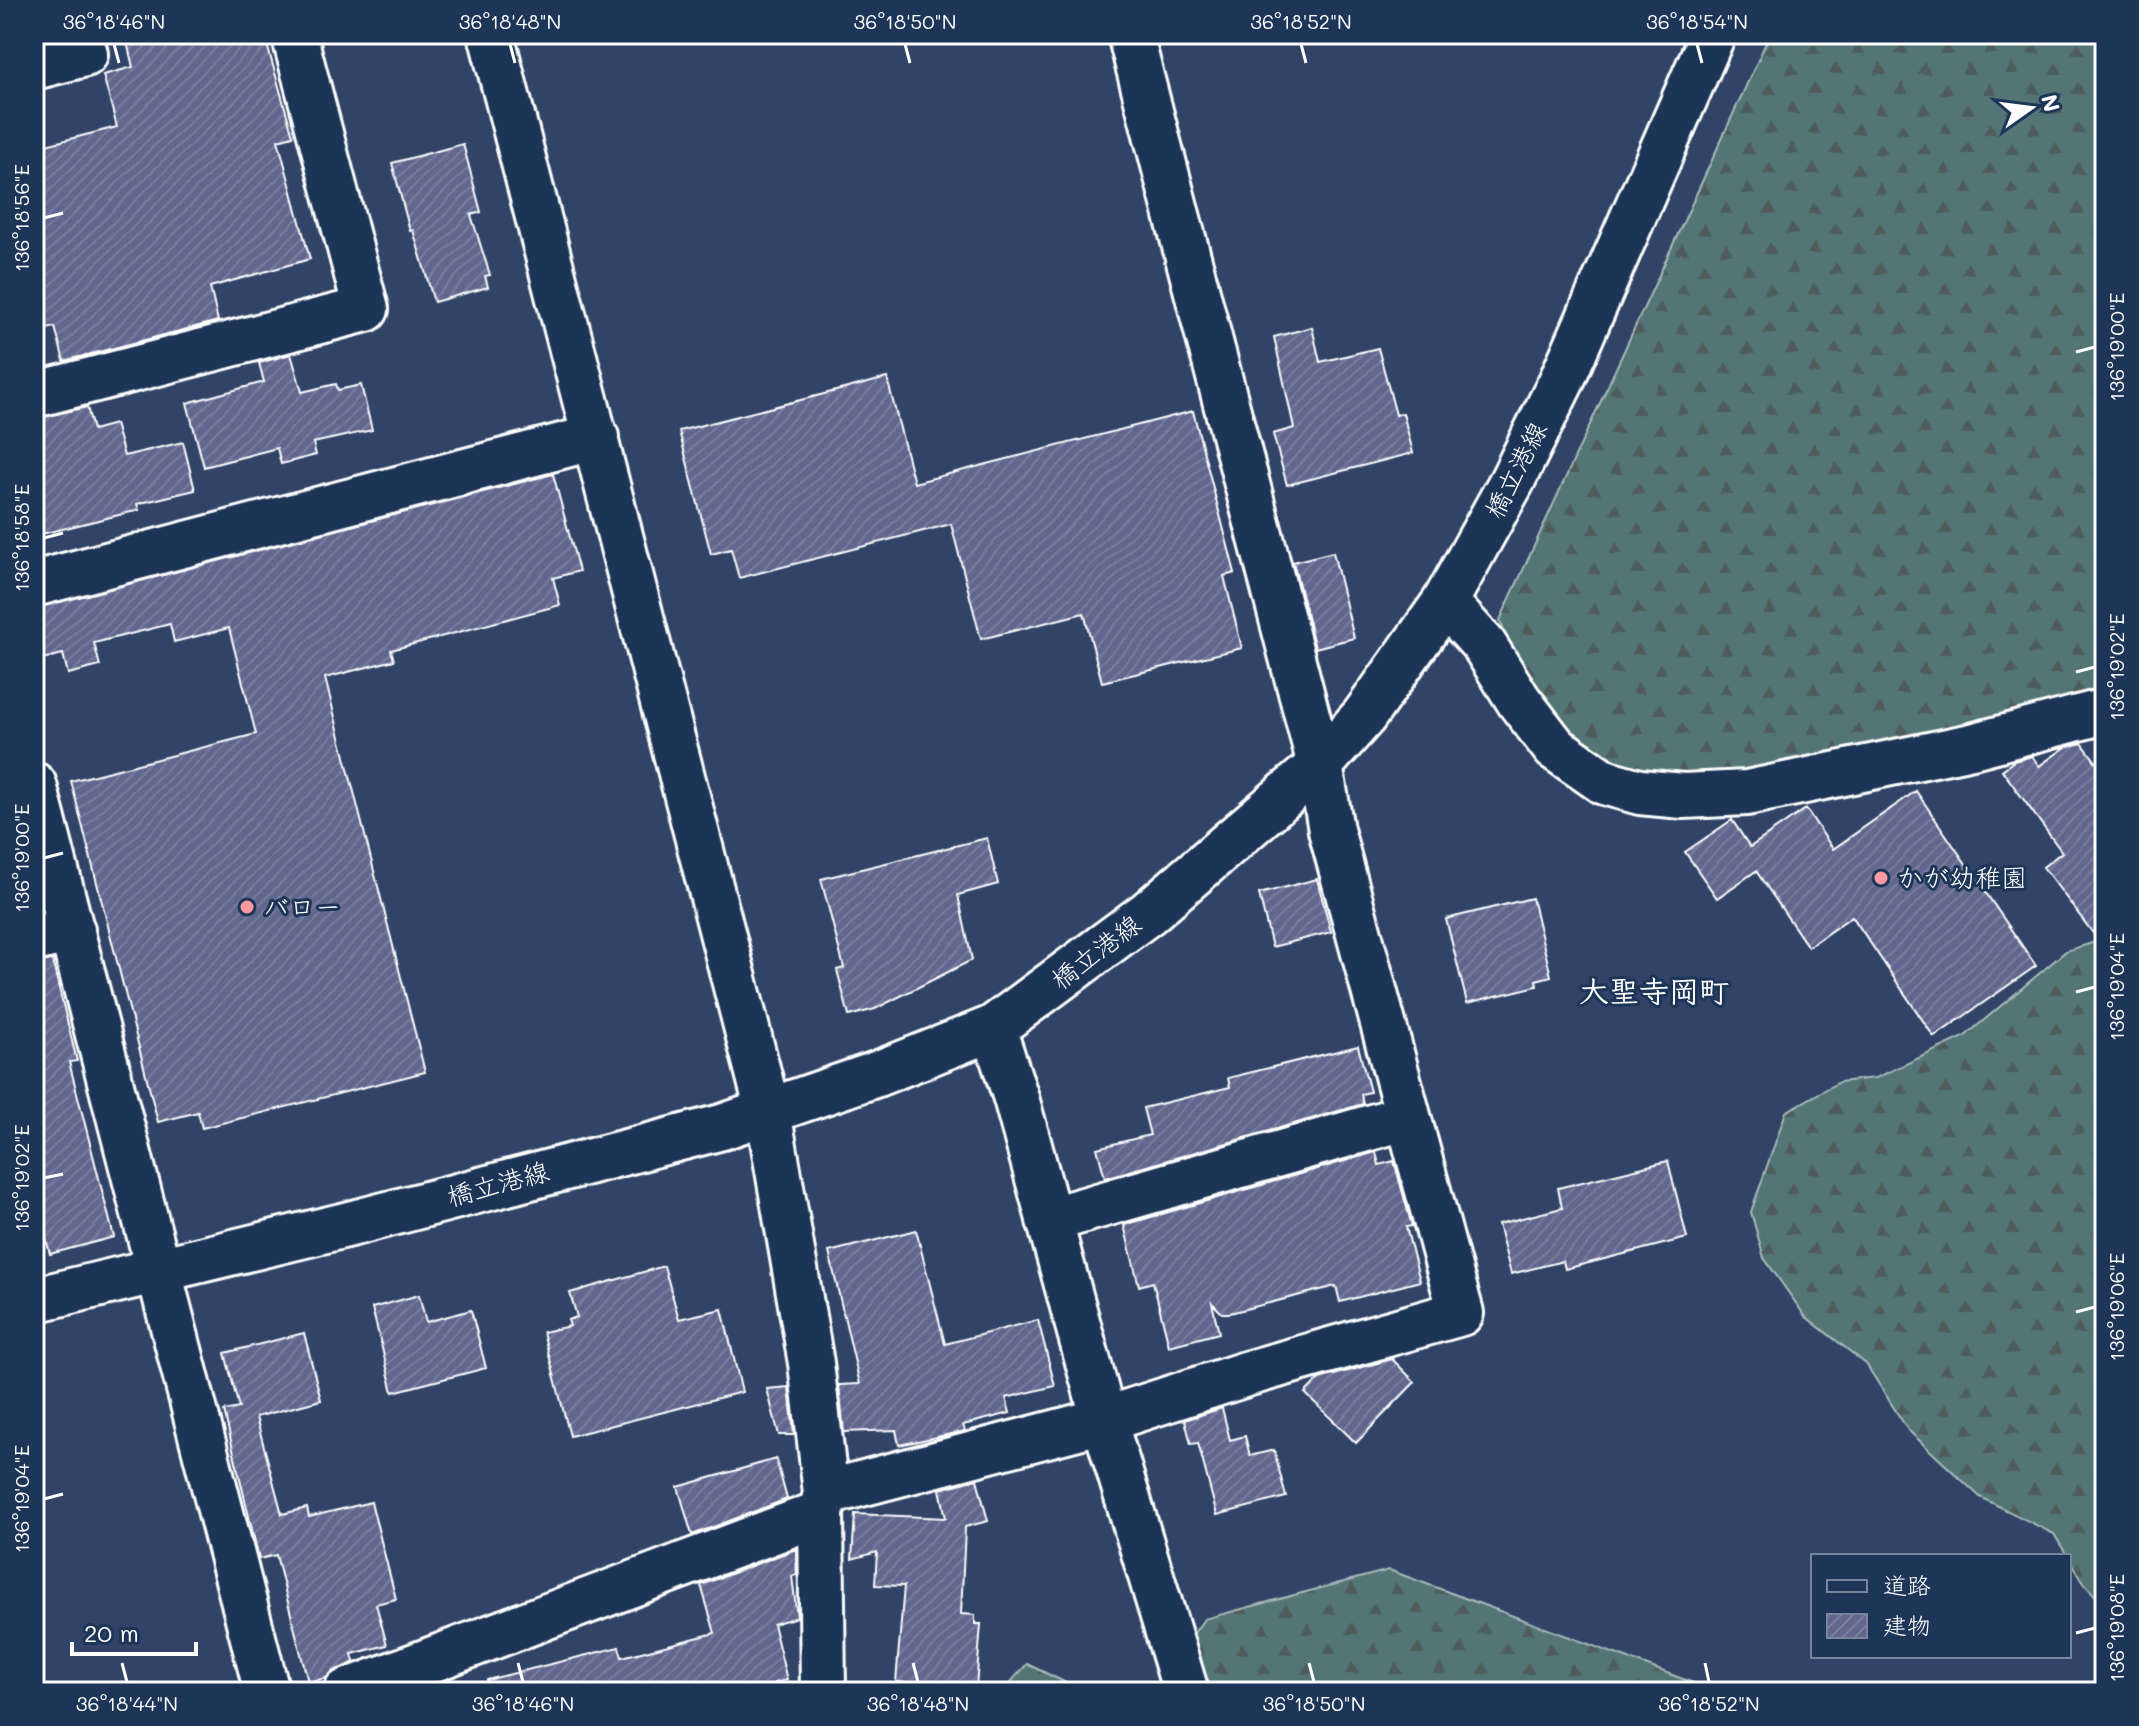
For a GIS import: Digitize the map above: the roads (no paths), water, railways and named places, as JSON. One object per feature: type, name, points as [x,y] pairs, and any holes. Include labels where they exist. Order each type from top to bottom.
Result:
[{"type":"street","points":[[34,67],[85,54],[80,34]]},
{"type":"street","points":[[34,395],[366,309],[294,34]]},
{"type":"street","points":[[491,34],[768,1111],[811,1363],[824,1503],[823,1692]]},
{"type":"street","points":[[346,1692],[824,1503],[1104,1420],[1246,1374],[1461,1313],[1331,830],[1320,765],[1130,34]]},
{"type":"street","name":"橋立港線","points":[[34,1300],[160,1271],[722,1127],[874,1075],[993,1028],[1148,913],[1320,765],[1364,716],[1445,602],[1512,481],[1561,382],[1713,34]]},
{"type":"street","points":[[34,584],[596,437]]},
{"type":"street","points":[[1445,602],[1484,645],[1519,701],[1555,748],[1604,782],[1640,792],[1683,796],[1747,793],[1972,746],[2105,711]]},
{"type":"street","points":[[34,785],[53,934],[160,1271],[267,1692]]},
{"type":"street","points":[[993,1028],[1104,1420],[1186,1692]]},
{"type":"street","points":[[1049,1220],[1407,1117]]},
{"type":"place","name":"かが幼稚園","points":[[1881,878]]},
{"type":"place","name":"バロー","points":[[247,907]]},
{"type":"district","name":"大聖寺岡町","points":[[1654,992]]}]
